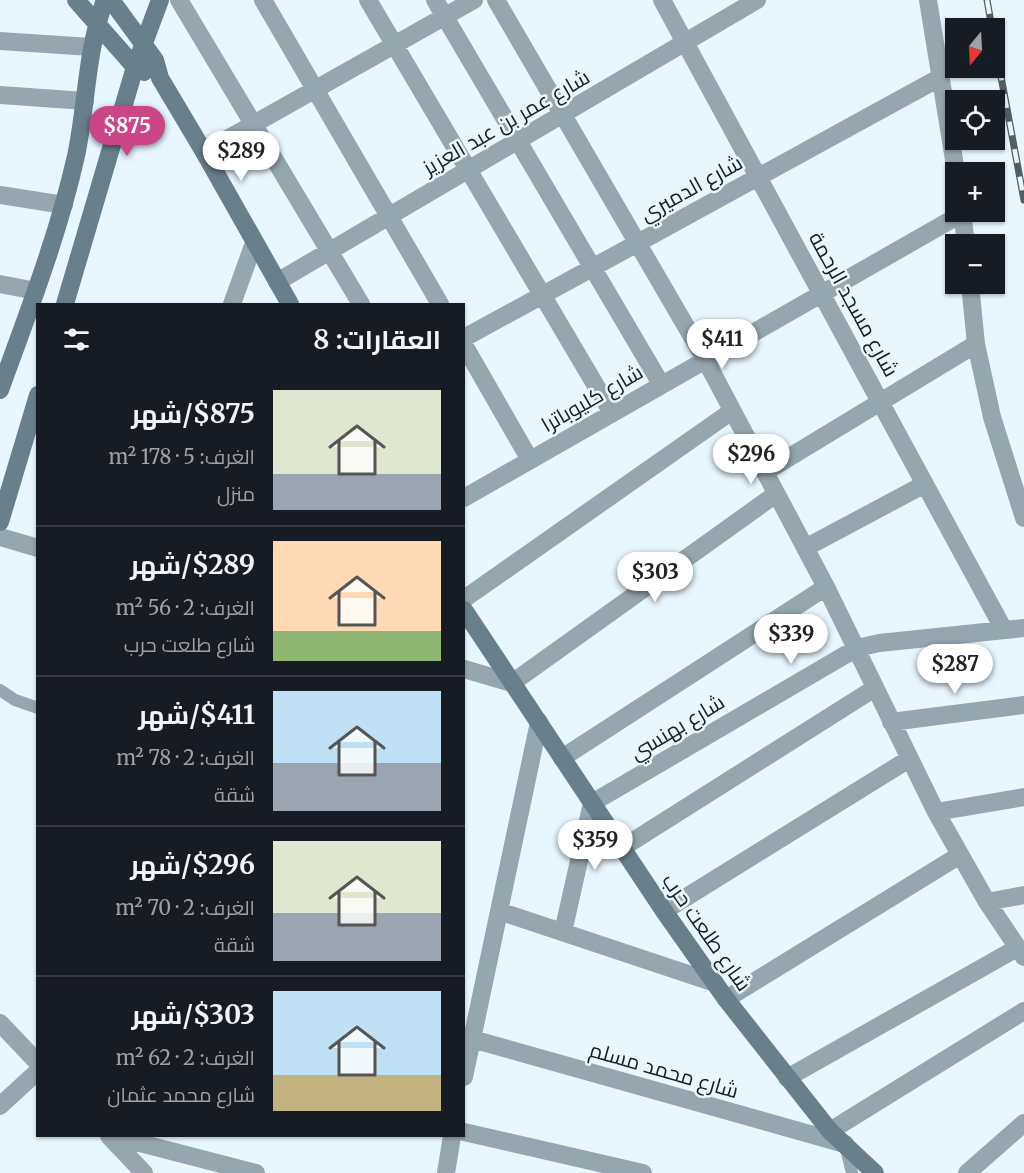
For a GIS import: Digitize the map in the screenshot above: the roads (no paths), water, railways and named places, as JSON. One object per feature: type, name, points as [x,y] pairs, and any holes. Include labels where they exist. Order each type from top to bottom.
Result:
[{"type":"main road","points":[[76,0],[135,66],[160,78]]},
{"type":"main road","points":[[0,390],[64,205],[76,155],[91,47],[105,0]]},
{"type":"main road","points":[[111,0],[155,60],[160,78],[289,303]]},
{"type":"main road","points":[[64,303],[135,66],[160,0]]},
{"type":"main road","points":[[0,522],[36,402]]},
{"type":"main road","name":"شارع طلعت حرب","points":[[465,612],[664,911],[726,999],[830,1131],[875,1173]]},
{"type":"street","points":[[179,0],[360,303]]},
{"type":"street","points":[[263,0],[439,303]]},
{"type":"street","points":[[368,0],[612,412]]},
{"type":"street","points":[[435,0],[661,384]]},
{"type":"street","points":[[204,152],[474,0]]},
{"type":"street","points":[[496,0],[705,359],[826,587],[936,812],[987,902],[1021,952],[787,1078]]},
{"type":"street","name":"شارع مسجد الرحمة","points":[[662,0],[1004,630]]},
{"type":"street","name":"شارع عمر بن عبد العزيز","points":[[277,282],[757,0]]},
{"type":"street","points":[[928,0],[954,162]]},
{"type":"street","points":[[0,41],[91,47]]},
{"type":"street","name":"شارع الدميري","points":[[465,337],[941,77]]},
{"type":"street","points":[[0,95],[85,101]]},
{"type":"street","points":[[0,195],[64,205]]},
{"type":"street","name":"شارع كليوباترا","points":[[466,489],[530,460],[945,222]]},
{"type":"street","points":[[232,303],[254,243]]},
{"type":"street","points":[[0,284],[36,291]]},
{"type":"street","points":[[971,294],[976,344],[992,417],[1024,518]]},
{"type":"street","points":[[765,472],[976,344]]},
{"type":"street","points":[[465,347],[530,460]]},
{"type":"street","points":[[465,598],[732,411]]},
{"type":"street","points":[[805,548],[925,484]]},
{"type":"street","points":[[465,669],[512,683],[776,494]]},
{"type":"street","points":[[0,537],[36,547]]},
{"type":"street","points":[[562,758],[826,587]]},
{"type":"street","name":"شارع بهنسي","points":[[592,803],[857,648],[879,643],[1024,628]]},
{"type":"street","points":[[622,848],[875,688]]},
{"type":"street","points":[[891,722],[1024,705]]},
{"type":"street","points":[[465,1072],[539,722]]},
{"type":"street","points":[[664,911],[909,759]]},
{"type":"street","points":[[936,812],[1024,796]]},
{"type":"street","points":[[563,932],[592,803]]},
{"type":"street","points":[[726,999],[960,855]]},
{"type":"street","points":[[987,902],[1024,895]]},
{"type":"street","points":[[499,911],[715,983]]},
{"type":"street","points":[[830,1131],[1024,1011]]},
{"type":"street","points":[[0,1023],[36,1061]]},
{"type":"street","name":"شارع محمد مسلم","points":[[471,1039],[845,1144]]},
{"type":"street","points":[[0,1106],[36,1073]]},
{"type":"street","points":[[967,1173],[1024,1123]]},
{"type":"street","points":[[465,1132],[604,1169],[643,1173]]},
{"type":"street","points":[[112,1137],[136,1170]]},
{"type":"street","points":[[118,1137],[141,1140],[256,1173]]},
{"type":"street","points":[[446,1173],[452,1137]]},
{"type":"lane","points":[[0,690],[15,700],[36,707]]},
{"type":"lane","points":[[845,1144],[852,1173]]},
{"type":"railway","points":[[987,0],[990,18]]},
{"type":"railway","points":[[1001,78],[1024,200]]}]
